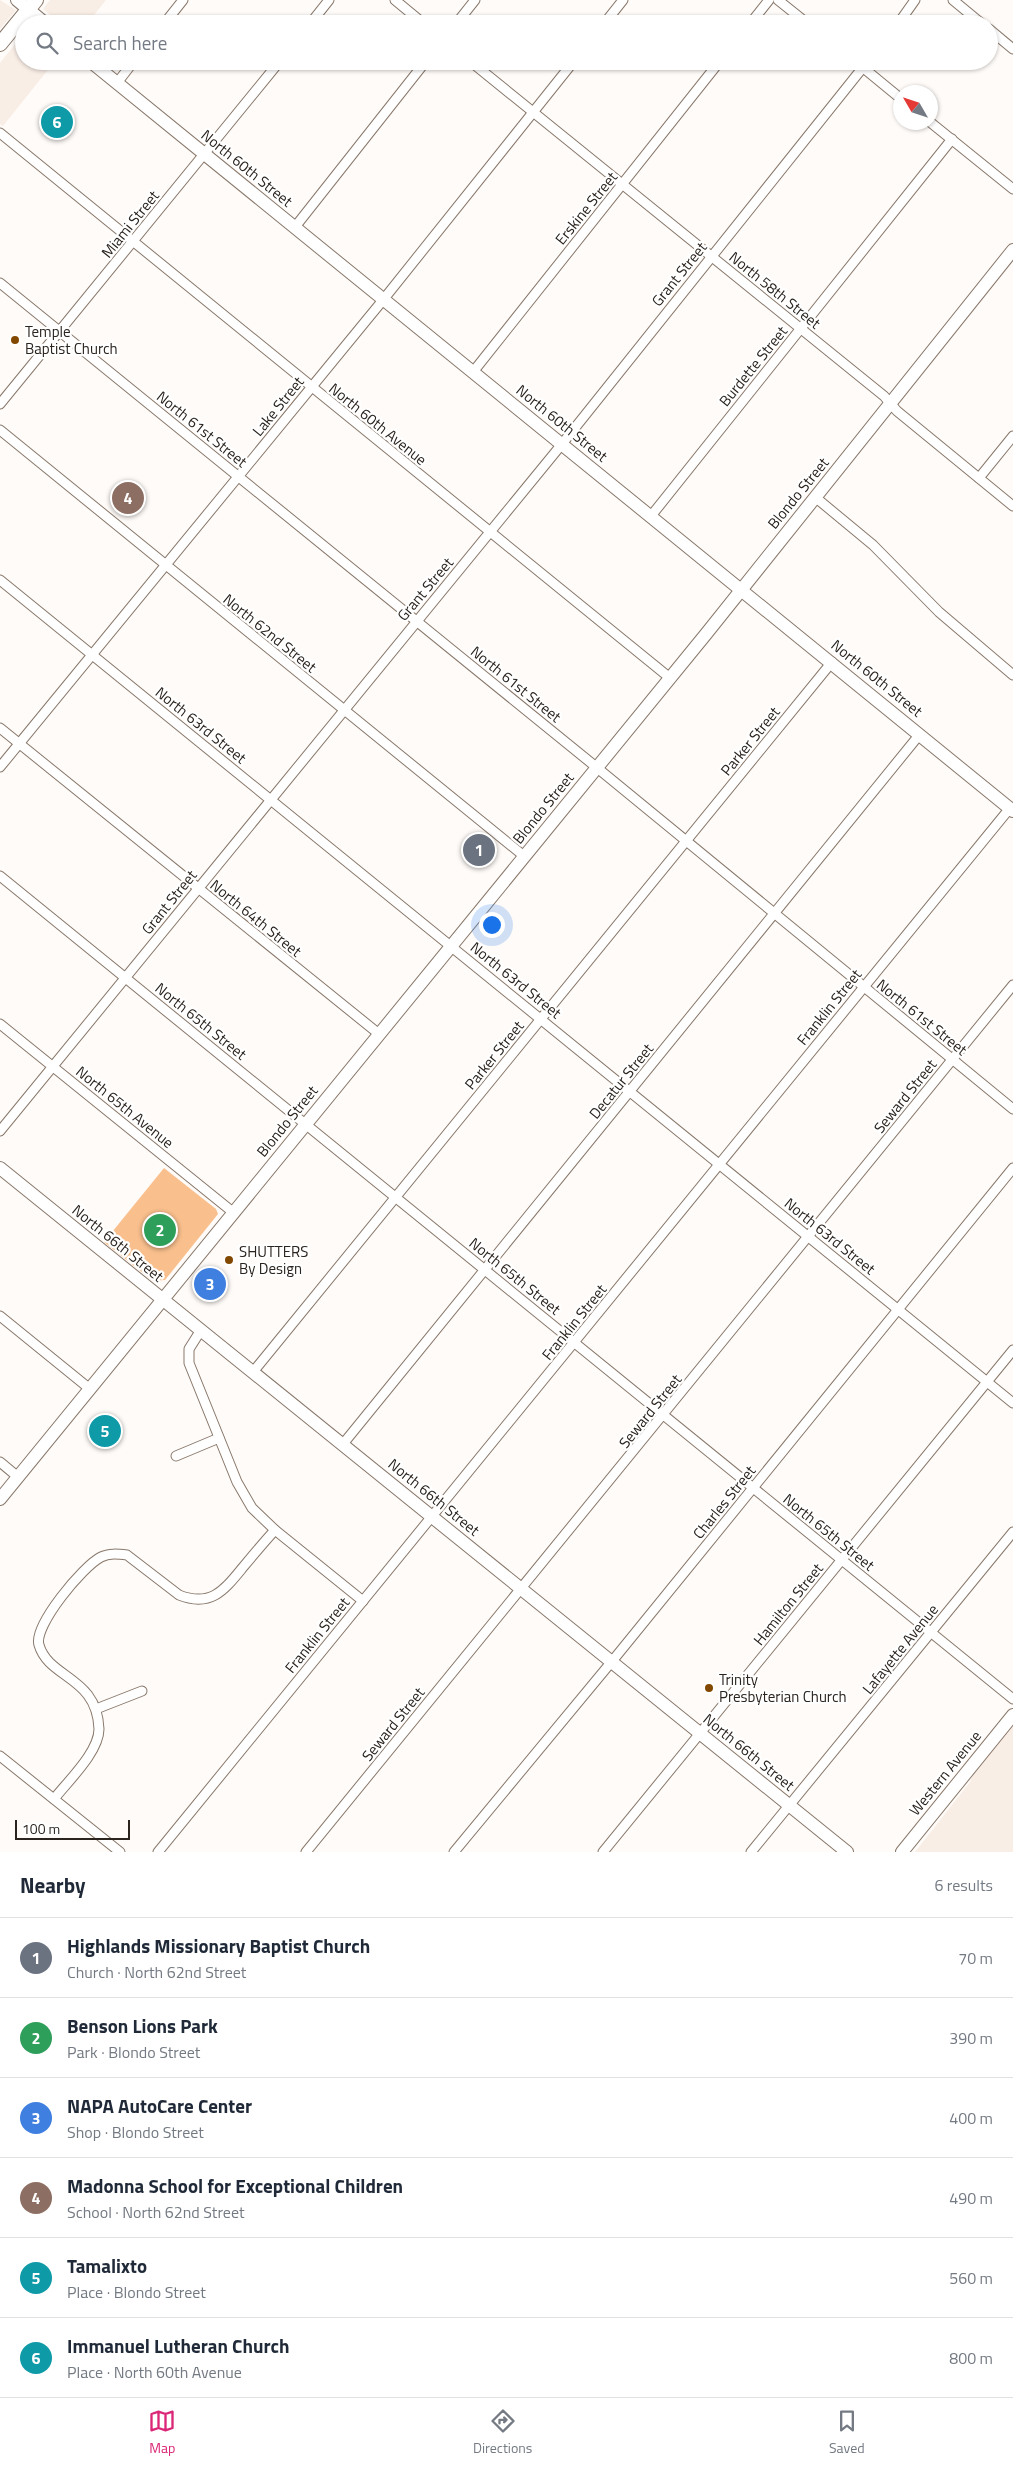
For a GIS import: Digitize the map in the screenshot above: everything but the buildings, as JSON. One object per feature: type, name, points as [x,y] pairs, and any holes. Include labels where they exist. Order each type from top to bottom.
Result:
[{"type":"main road","points":[[24,15],[32,5]]},
{"type":"main road","points":[[0,44],[15,26]]},
{"type":"street","points":[[17,0],[32,5]]},
{"type":"street","points":[[171,15],[183,0]]},
{"type":"street","points":[[317,15],[328,0]]},
{"type":"street","points":[[395,0],[413,15]]},
{"type":"street","points":[[463,15],[475,0]]},
{"type":"street","points":[[611,15],[623,0]]},
{"type":"street","points":[[757,15],[769,0]]},
{"type":"street","points":[[778,0],[797,15]]},
{"type":"street","points":[[904,15],[915,0]]},
{"type":"street","points":[[953,0],[971,15]]},
{"type":"street","points":[[998,37],[1013,49]]},
{"type":"street","name":"North 60th Street","points":[[101,70],[1011,809]]},
{"type":"street","points":[[117,83],[127,70]]},
{"type":"street","name":"Miami Street","points":[[0,404],[273,70]]},
{"type":"street","points":[[294,227],[419,70]]},
{"type":"street","name":"North 58th Street","points":[[481,70],[800,328],[1013,506]]},
{"type":"street","name":"Lake Street","points":[[0,767],[383,300],[567,70]]},
{"type":"street","name":"Erskine Street","points":[[473,372],[713,70]]},
{"type":"street","name":"Grant Street","points":[[0,1131],[343,709],[562,444],[860,70]]},
{"type":"street","points":[[871,70],[893,91]]},
{"type":"street","points":[[938,128],[1013,189]]},
{"type":"street","name":"North 60th Avenue","points":[[0,133],[311,388],[670,678]]},
{"type":"street","name":"Burdette Street","points":[[651,516],[952,139]]},
{"type":"street","name":"Blondo Street","points":[[0,1499],[670,678],[1013,250]]},
{"type":"street","name":"North 61st Street","points":[[0,284],[1013,1108]]},
{"type":"street","name":"North 62nd Street","points":[[0,430],[524,856]]},
{"type":"street","points":[[979,478],[1013,436]]},
{"type":"street","points":[[816,497],[873,545],[939,612],[1013,675]]},
{"type":"street","name":"North 63rd Street","points":[[0,580],[452,945],[1013,1403]]},
{"type":"street","name":"Parker Street","points":[[254,1372],[832,662]]},
{"type":"street","name":"North 64th Street","points":[[0,728],[379,1034]]},
{"type":"street","name":"Decatur Street","points":[[343,1444],[920,734]]},
{"type":"street","name":"Franklin Street","points":[[158,1852],[1011,809]]},
{"type":"street","name":"North 65th Street","points":[[0,876],[1013,1699]]},
{"type":"street","name":"Seward Street","points":[[306,1852],[1013,985]]},
{"type":"street","name":"North 65th Avenue","points":[[0,1024],[234,1213]]},
{"type":"street","name":"North 66th Street","points":[[0,1168],[847,1852]]},
{"type":"street","name":"Charles Street","points":[[454,1852],[1013,1168]]},
{"type":"street","points":[[0,1316],[90,1389]]},
{"type":"street","points":[[201,1330],[189,1348],[189,1363],[218,1438],[246,1499],[275,1530],[363,1601]]},
{"type":"street","name":"Hamilton Street","points":[[603,1852],[1013,1350]]},
{"type":"street","points":[[176,1456],[218,1438]]},
{"type":"street","points":[[0,1462],[18,1477]]},
{"type":"street","points":[[54,1799],[92,1751],[99,1732],[96,1709],[83,1688],[45,1655],[38,1638],[46,1618],[87,1567],[104,1556],[127,1555],[179,1595],[188,1599],[202,1600],[216,1595],[227,1587],[275,1530]]},
{"type":"street","name":"Lafayette Avenue","points":[[752,1852],[1013,1532]]},
{"type":"street","points":[[96,1709],[142,1691]]},
{"type":"street","name":"Western Avenue","points":[[902,1852],[1013,1715]]},
{"type":"street","points":[[0,1756],[120,1852]]},
{"type":"shaded area","points":[[0,0],[16,10],[0,29]]},
{"type":"shaded area","points":[[50,0],[106,0],[94,15],[50,15],[43,9]]},
{"type":"shaded area","points":[[15,44],[15,70],[48,70],[3,126],[0,124],[0,63]]},
{"type":"shaded area","points":[[164,1168],[216,1209],[218,1214],[165,1280],[153,1281],[104,1242]]},
{"type":"shaded area","points":[[1013,1722],[1013,1852],[915,1852],[970,1782],[977,1766]]},
{"type":"place","name":"Immanuel Lutheran Church","points":[[57,122]]},
{"type":"place","name":"Temple Baptist Church","points":[[15,340]]},
{"type":"place","name":"Madonna School for Exceptional Children","points":[[128,498]]},
{"type":"place","name":"Highlands Missionary Baptist Church","points":[[479,850]]},
{"type":"place","name":"Benson Lions Park","points":[[160,1230]]},
{"type":"place","name":"SHUTTERS By Design","points":[[229,1260]]},
{"type":"place","name":"NAPA AutoCare Center","points":[[210,1284]]},
{"type":"place","name":"Tamalixto","points":[[105,1431]]},
{"type":"place","name":"Trinity Presbyterian Church","points":[[709,1688]]}]
